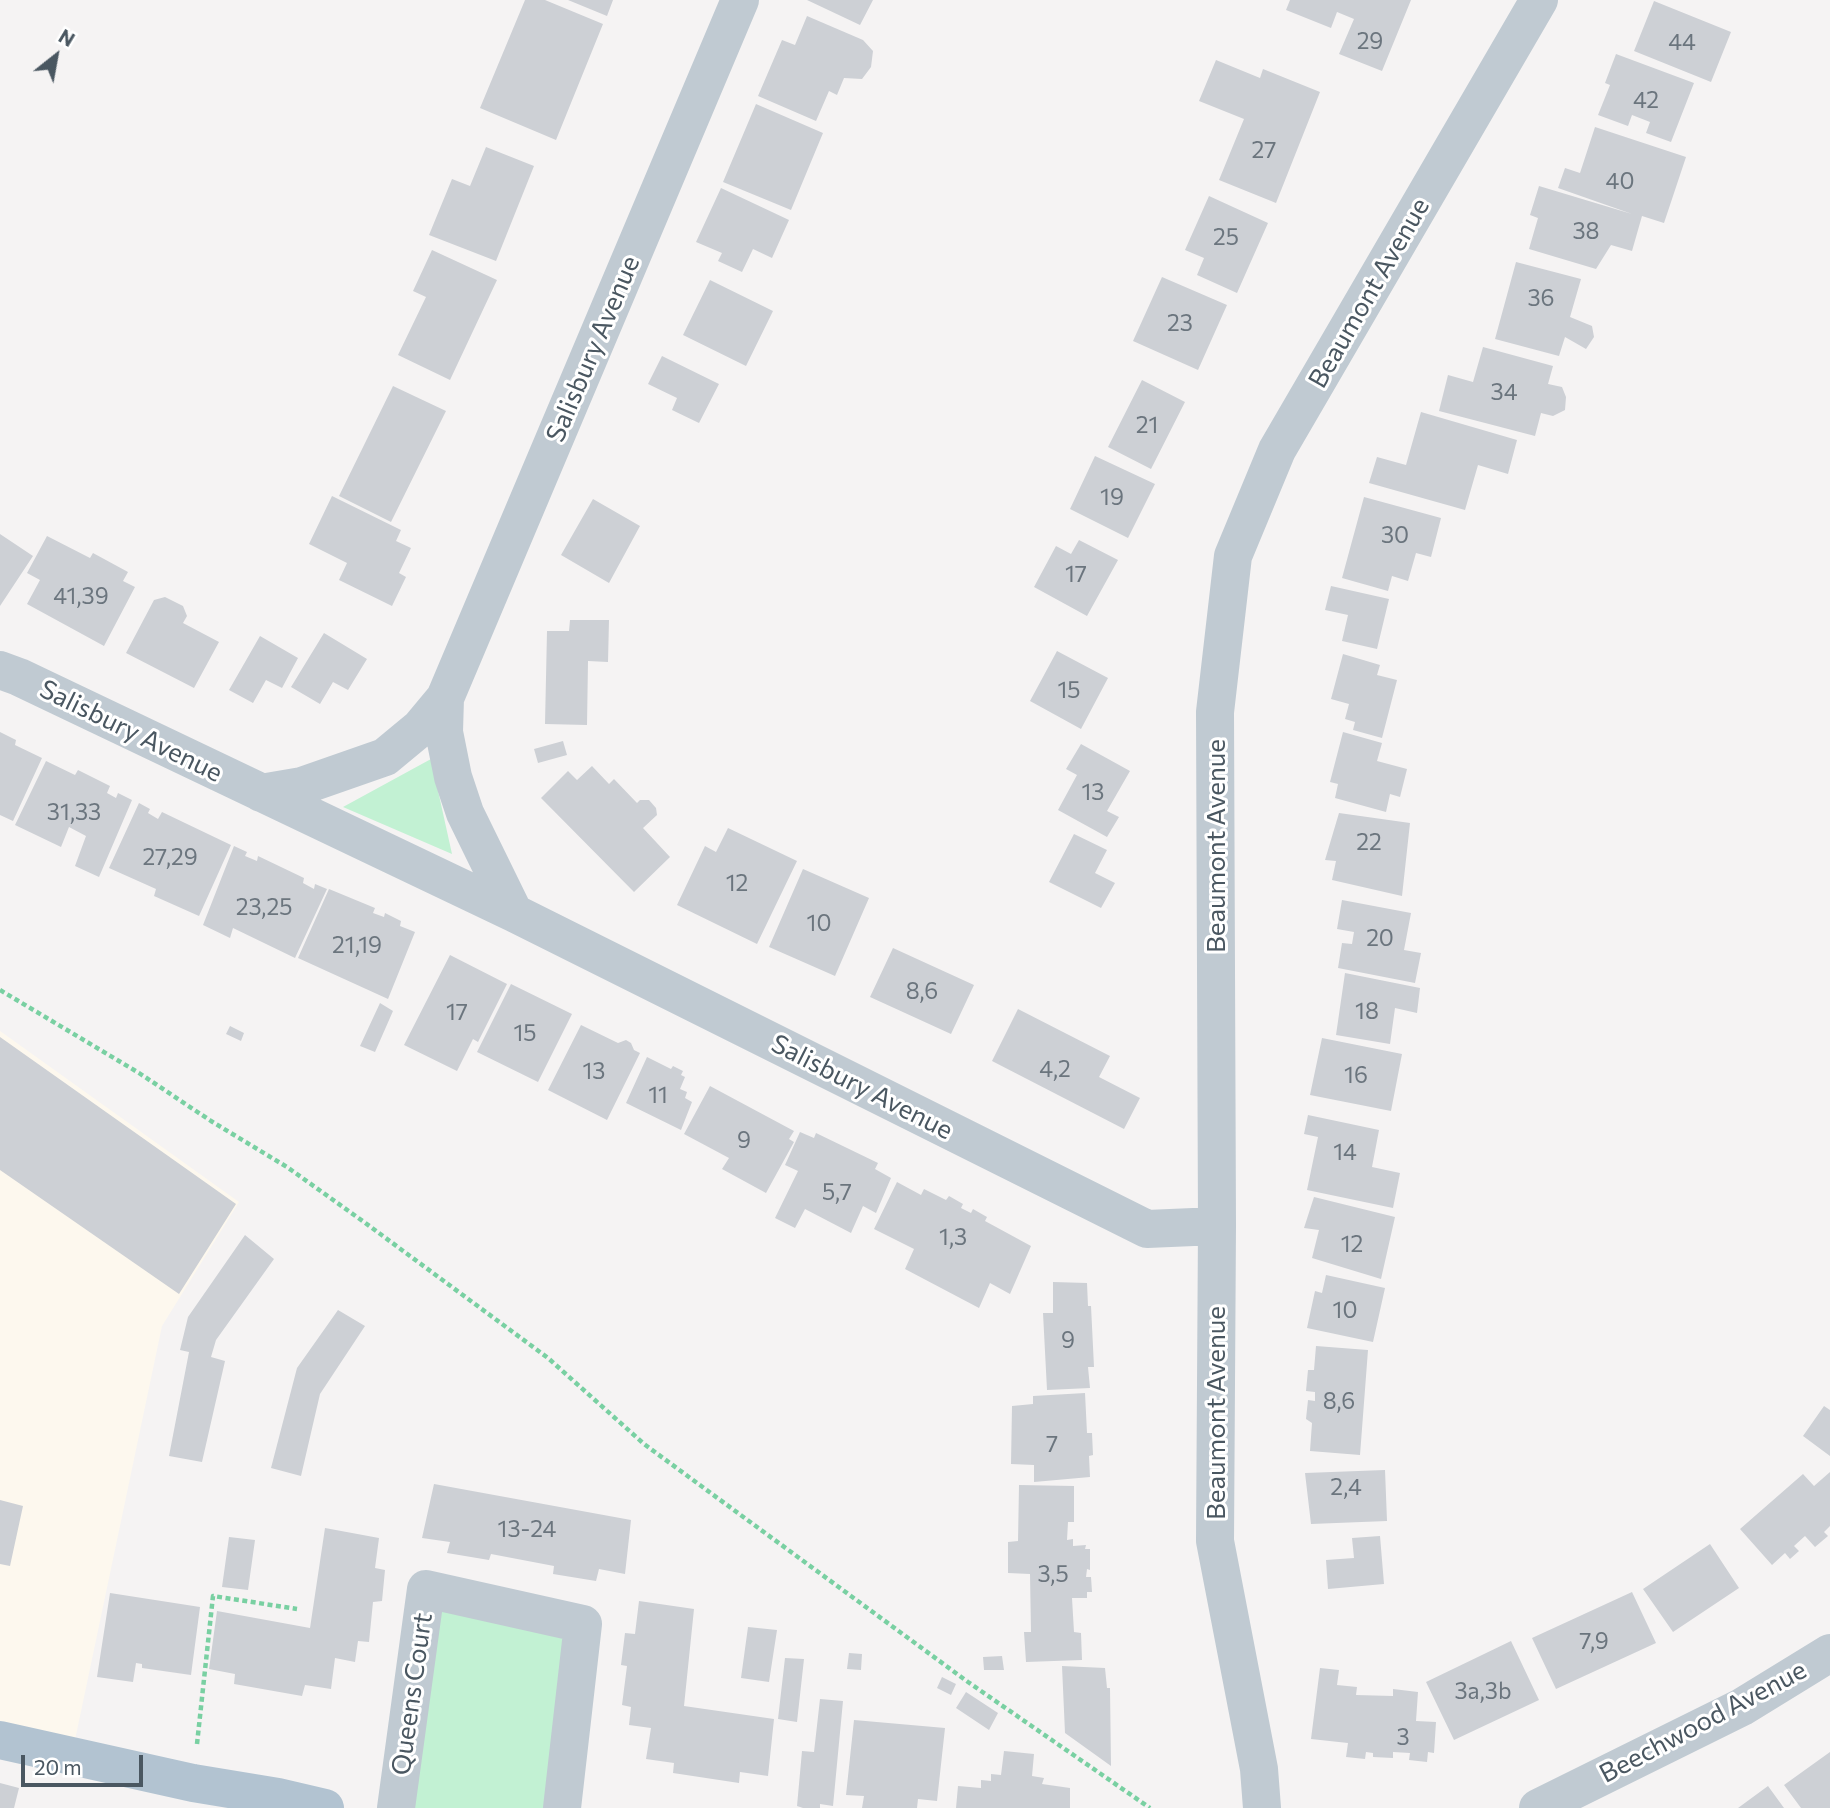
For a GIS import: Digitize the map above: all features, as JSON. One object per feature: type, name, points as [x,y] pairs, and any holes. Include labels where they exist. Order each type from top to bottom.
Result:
[{"type":"main road","points":[[0,1741],[193,1783],[325,1808]]},
{"type":"street","name":"Salisbury Avenue","points":[[261,793],[302,786],[385,757],[420,728],[445,698],[740,0]]},
{"type":"street","name":"Beaumont Avenue","points":[[1262,1808],[1259,1769],[1215,1541],[1215,712],[1233,556],[1278,450],[1539,0]]},
{"type":"street","name":"Salisbury Avenue","points":[[0,670],[514,912],[1147,1229],[1217,1226]]},
{"type":"street","name":"Salisbury Avenue","points":[[445,698],[444,732],[453,777],[465,813],[514,912]]},
{"type":"street","name":"Queens Court","points":[[396,1808],[426,1589],[583,1624],[562,1808]]},
{"type":"street","name":"Beechwood Avenue","points":[[1538,1808],[1742,1707],[1830,1653]]},
{"type":"street","name":"Beaumont Avenue","points":[[1259,1769],[1273,1808]]},
{"type":"path","points":[[0,990],[139,1073],[287,1167],[548,1358],[644,1444],[968,1682],[1150,1808]]},
{"type":"path","points":[[193,1783],[213,1596],[297,1609]]},
{"type":"shaded area","points":[[0,1031],[239,1202],[162,1326],[75,1740],[0,1721]]},
{"type":"green space","points":[[431,759],[452,854],[343,807]]},
{"type":"green space","points":[[430,1594],[568,1620],[544,1808],[402,1808]]},
{"type":"building","points":[[525,0],[545,0],[603,24],[556,140],[480,108]]},
{"type":"building","points":[[568,0],[613,0],[607,16]]},
{"type":"building","points":[[807,0],[873,0],[860,25]]},
{"type":"building","points":[[1290,0],[1411,0],[1382,71],[1339,54],[1354,19],[1337,12],[1331,28],[1286,10]]},
{"type":"building","points":[[1654,1],[1731,32],[1711,82],[1634,51]]},
{"type":"building","points":[[807,16],[863,40],[873,51],[871,67],[862,79],[844,78],[837,95],[829,91],[816,121],[758,96],[782,40],[795,45]]},
{"type":"building","points":[[1616,54],[1694,83],[1671,142],[1646,133],[1650,122],[1632,115],[1628,126],[1598,115],[1610,85],[1605,83]]},
{"type":"building","points":[[1216,60],[1260,78],[1263,69],[1320,92],[1276,203],[1219,180],[1244,119],[1199,101]]},
{"type":"building","points":[[756,104],[823,133],[791,210],[723,182]]},
{"type":"building","points":[[1595,127],[1686,157],[1664,223],[1642,216],[1632,251],[1611,245],[1596,269],[1529,249],[1538,218],[1530,215],[1539,186],[1632,214],[1558,188],[1565,168],[1580,173]]},
{"type":"building","points":[[486,147],[534,166],[496,261],[429,235],[452,179],[470,186]]},
{"type":"building","points":[[721,188],[789,220],[772,258],[753,249],[742,272],[718,261],[722,253],[696,242]]},
{"type":"building","points":[[1209,196],[1268,223],[1237,293],[1197,275],[1204,258],[1185,250]]},
{"type":"building","points":[[432,250],[497,280],[450,380],[398,355],[426,297],[413,291]]},
{"type":"building","points":[[1516,262],[1581,279],[1570,317],[1592,326],[1594,337],[1586,349],[1565,337],[1559,356],[1495,339]]},
{"type":"building","points":[[1162,277],[1227,305],[1198,370],[1133,341]]},
{"type":"building","points":[[710,280],[773,311],[746,366],[683,335]]},
{"type":"building","points":[[1483,347],[1553,366],[1548,384],[1562,387],[1566,397],[1565,410],[1553,416],[1541,413],[1535,436],[1439,411],[1448,375],[1473,382]]},
{"type":"building","points":[[662,356],[719,384],[699,423],[672,410],[677,398],[648,384]]},
{"type":"building","points":[[1142,380],[1185,402],[1151,469],[1108,447]]},
{"type":"building","points":[[393,386],[446,411],[391,522],[339,496]]},
{"type":"building","points":[[1421,412],[1517,440],[1508,474],[1478,465],[1465,510],[1369,483],[1377,457],[1406,465]]},
{"type":"building","points":[[1095,456],[1155,484],[1128,538],[1070,509]]},
{"type":"building","points":[[332,496],[401,530],[396,541],[411,548],[399,573],[406,577],[392,606],[339,580],[347,563],[309,544]]},
{"type":"building","points":[[1364,497],[1441,518],[1431,557],[1416,553],[1408,581],[1392,576],[1388,591],[1342,578]]},
{"type":"building","points":[[593,499],[640,526],[609,583],[561,555]]},
{"type":"building","points":[[0,534],[33,556],[0,606]]},
{"type":"building","points":[[47,536],[90,558],[93,553],[128,572],[123,581],[135,587],[104,646],[27,604],[40,580],[27,573]]},
{"type":"building","points":[[1079,540],[1118,560],[1087,616],[1034,587],[1056,546],[1071,554]]},
{"type":"building","points":[[1331,586],[1389,599],[1377,649],[1342,641],[1348,615],[1325,610]]},
{"type":"building","points":[[165,597],[183,606],[187,616],[183,623],[219,642],[194,688],[126,653],[154,600]]},
{"type":"building","points":[[570,620],[609,620],[608,662],[588,661],[587,725],[545,724],[547,631],[569,631]]},
{"type":"building","points":[[324,633],[367,659],[348,690],[333,682],[320,704],[291,687]]},
{"type":"building","points":[[260,636],[298,658],[282,688],[266,680],[253,703],[229,690]]},
{"type":"building","points":[[1057,651],[1108,678],[1081,729],[1030,701]]},
{"type":"building","points":[[1343,654],[1380,665],[1377,675],[1397,680],[1382,738],[1353,730],[1355,722],[1345,719],[1349,704],[1331,699]]},
{"type":"building","points":[[0,732],[16,740],[15,745],[42,758],[13,821],[0,815]]},
{"type":"building","points":[[1343,732],[1382,743],[1377,761],[1407,769],[1400,797],[1390,794],[1386,812],[1335,798],[1338,784],[1330,782]]},
{"type":"building","points":[[563,741],[567,755],[538,763],[534,749]]},
{"type":"building","points":[[1081,744],[1130,771],[1107,811],[1119,817],[1107,837],[1058,810],[1077,775],[1066,769]]},
{"type":"building","points":[[46,761],[75,775],[78,770],[110,786],[107,793],[116,798],[118,793],[132,800],[99,877],[75,866],[86,836],[69,827],[61,847],[15,825]]},
{"type":"building","points":[[592,766],[609,784],[614,779],[637,803],[640,800],[649,800],[656,808],[657,815],[643,828],[670,857],[634,892],[541,798],[568,771],[577,780]]},
{"type":"building","points":[[139,803],[150,809],[148,813],[158,819],[162,812],[231,845],[199,916],[154,896],[156,889],[109,868]]},
{"type":"building","points":[[1339,813],[1410,823],[1402,896],[1332,880],[1336,861],[1325,860]]},
{"type":"building","points":[[728,828],[797,861],[757,944],[677,905],[705,846],[716,852]]},
{"type":"building","points":[[1074,834],[1107,850],[1095,873],[1115,883],[1101,908],[1049,882]]},
{"type":"building","points":[[234,846],[247,852],[245,856],[257,861],[258,856],[304,878],[303,883],[314,889],[315,884],[327,889],[295,958],[233,928],[230,938],[203,925]]},
{"type":"building","points":[[803,869],[869,898],[835,976],[769,947]]},
{"type":"building","points":[[329,889],[375,908],[373,913],[384,917],[385,913],[401,921],[400,926],[415,932],[388,999],[298,958]]},
{"type":"building","points":[[1342,900],[1411,913],[1404,950],[1421,953],[1415,983],[1338,968],[1342,943],[1352,944],[1354,932],[1337,929]]},
{"type":"building","points":[[893,948],[974,985],[951,1034],[870,997]]},
{"type":"building","points":[[450,955],[507,984],[478,1042],[473,1039],[457,1071],[404,1045]]},
{"type":"building","points":[[1345,973],[1420,988],[1417,1013],[1395,1008],[1390,1044],[1336,1035]]},
{"type":"building","points":[[511,984],[572,1014],[538,1082],[477,1052]]},
{"type":"building","points":[[380,1003],[393,1011],[375,1052],[360,1046]]},
{"type":"building","points":[[1018,1009],[1110,1056],[1099,1077],[1140,1098],[1124,1129],[992,1061]]},
{"type":"building","points":[[581,1025],[618,1043],[626,1040],[640,1053],[607,1120],[548,1090]]},
{"type":"building","points":[[230,1026],[244,1033],[241,1041],[226,1034]]},
{"type":"building","points":[[0,1037],[236,1204],[179,1294],[0,1170]]},
{"type":"building","points":[[1322,1038],[1402,1054],[1391,1111],[1310,1095]]},
{"type":"building","points":[[647,1057],[671,1069],[673,1066],[683,1071],[681,1075],[685,1077],[680,1089],[687,1092],[685,1098],[692,1102],[681,1130],[626,1103]]},
{"type":"building","points":[[710,1086],[794,1131],[789,1139],[794,1142],[766,1193],[722,1169],[729,1158],[684,1134]]},
{"type":"building","points":[[1308,1115],[1379,1130],[1372,1167],[1400,1173],[1393,1208],[1307,1190],[1318,1137],[1304,1134]]},
{"type":"building","points":[[800,1132],[814,1138],[816,1133],[878,1163],[875,1169],[891,1178],[876,1213],[863,1206],[851,1233],[805,1209],[795,1228],[775,1218],[798,1171],[785,1165]]},
{"type":"building","points":[[897,1182],[921,1195],[924,1189],[946,1200],[949,1196],[963,1204],[961,1208],[971,1213],[973,1209],[987,1217],[985,1221],[1031,1246],[1010,1294],[990,1283],[979,1308],[905,1269],[914,1249],[874,1229]]},
{"type":"building","points":[[1314,1197],[1395,1217],[1381,1279],[1312,1258],[1319,1230],[1304,1228]]},
{"type":"building","points":[[245,1235],[274,1259],[216,1340],[211,1357],[225,1361],[202,1462],[169,1456],[189,1352],[180,1350],[188,1317]]},
{"type":"building","points":[[1326,1275],[1385,1288],[1373,1342],[1307,1328],[1315,1291],[1322,1293]]},
{"type":"building","points":[[1053,1282],[1087,1283],[1094,1367],[1088,1367],[1090,1388],[1047,1390],[1043,1313],[1053,1313]]},
{"type":"building","points":[[338,1310],[365,1326],[320,1394],[301,1476],[271,1468],[297,1368]]},
{"type":"building","points":[[1316,1346],[1368,1350],[1360,1455],[1310,1451],[1312,1423],[1306,1419],[1308,1400],[1315,1401],[1315,1392],[1306,1391],[1308,1370],[1314,1370]]},
{"type":"building","points":[[1085,1393],[1087,1433],[1092,1433],[1090,1477],[1034,1482],[1034,1465],[1011,1464],[1012,1406],[1033,1404],[1033,1396]]},
{"type":"building","points":[[1824,1406],[1830,1410],[1830,1456],[1803,1436]]},
{"type":"building","points":[[1385,1470],[1387,1521],[1311,1524],[1305,1473]]},
{"type":"building","points":[[1830,1472],[1830,1526],[1824,1532],[1828,1536],[1815,1547],[1805,1536],[1794,1546],[1799,1551],[1790,1559],[1785,1553],[1772,1565],[1740,1529],[1803,1474],[1814,1486]]},
{"type":"building","points":[[434,1484],[631,1520],[625,1574],[599,1569],[596,1581],[553,1574],[554,1566],[491,1554],[489,1560],[447,1553],[450,1542],[422,1538]]},
{"type":"building","points":[[1019,1485],[1074,1486],[1074,1522],[1068,1522],[1067,1540],[1073,1539],[1073,1546],[1086,1545],[1085,1549],[1090,1549],[1090,1570],[1087,1569],[1086,1577],[1091,1577],[1092,1592],[1087,1592],[1087,1598],[1072,1598],[1074,1632],[1081,1633],[1082,1660],[1026,1662],[1024,1632],[1031,1632],[1030,1574],[1008,1573],[1008,1542],[1018,1541]]},
{"type":"building","points":[[0,1500],[23,1506],[10,1566],[0,1564]]},
{"type":"building","points":[[325,1528],[379,1538],[375,1568],[385,1570],[382,1601],[373,1602],[369,1642],[358,1641],[355,1662],[335,1658],[331,1689],[305,1685],[302,1696],[234,1684],[235,1674],[209,1669],[217,1611],[310,1628]]},
{"type":"building","points":[[1380,1536],[1384,1584],[1328,1589],[1326,1560],[1354,1558],[1352,1538]]},
{"type":"building","points":[[229,1537],[255,1540],[248,1590],[222,1587]]},
{"type":"building","points":[[1710,1544],[1739,1588],[1673,1632],[1643,1589]]},
{"type":"building","points":[[1632,1592],[1656,1643],[1556,1689],[1532,1638]]},
{"type":"building","points":[[110,1593],[200,1607],[191,1675],[142,1668],[142,1664],[136,1663],[133,1682],[97,1677]]},
{"type":"building","points":[[639,1601],[694,1609],[684,1706],[774,1719],[768,1776],[740,1772],[739,1783],[673,1773],[674,1763],[646,1759],[651,1728],[629,1725],[631,1707],[622,1705],[627,1666],[621,1665],[625,1633],[635,1634]]},
{"type":"building","points":[[748,1627],[777,1630],[769,1682],[741,1678]]},
{"type":"building","points":[[1511,1641],[1539,1700],[1454,1740],[1426,1682]]},
{"type":"building","points":[[849,1653],[862,1654],[861,1670],[847,1669]]},
{"type":"building","points":[[1002,1656],[1004,1670],[984,1670],[983,1657]]},
{"type":"building","points":[[785,1658],[804,1659],[797,1722],[778,1719]]},
{"type":"building","points":[[1062,1666],[1105,1668],[1107,1688],[1110,1688],[1111,1766],[1065,1733]]},
{"type":"building","points":[[1320,1668],[1339,1670],[1337,1685],[1357,1687],[1356,1695],[1393,1696],[1393,1689],[1418,1692],[1416,1721],[1436,1722],[1434,1753],[1428,1752],[1427,1762],[1409,1760],[1410,1753],[1393,1752],[1393,1758],[1373,1757],[1373,1753],[1366,1752],[1365,1759],[1346,1757],[1348,1743],[1311,1739]]},
{"type":"building","points":[[942,1677],[956,1684],[951,1695],[937,1688]]},
{"type":"building","points":[[966,1692],[998,1713],[989,1730],[956,1708]]},
{"type":"building","points":[[820,1699],[843,1701],[833,1806],[820,1804],[820,1808],[803,1808],[797,1806],[802,1751],[814,1752]]},
{"type":"building","points":[[854,1720],[945,1728],[937,1801],[918,1799],[917,1808],[862,1808],[864,1796],[846,1795]]},
{"type":"building","points":[[1004,1751],[1034,1754],[1032,1776],[1044,1778],[1042,1784],[1070,1788],[1070,1808],[956,1808],[958,1786],[981,1788],[981,1780],[991,1781],[991,1774],[1001,1775]]},
{"type":"building","points":[[1830,1752],[1830,1808],[1801,1808],[1784,1785]]},
{"type":"building","points":[[0,1783],[19,1788],[14,1808],[0,1808]]},
{"type":"building","points":[[1768,1786],[1784,1808],[1738,1808]]}]
